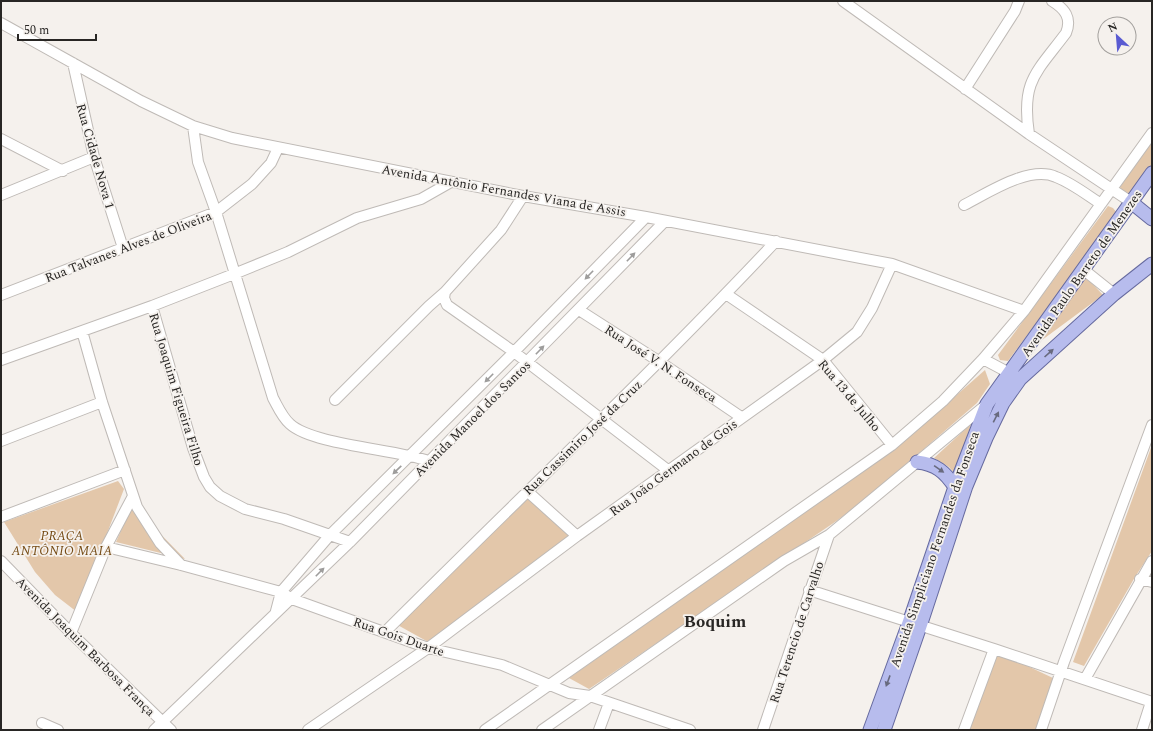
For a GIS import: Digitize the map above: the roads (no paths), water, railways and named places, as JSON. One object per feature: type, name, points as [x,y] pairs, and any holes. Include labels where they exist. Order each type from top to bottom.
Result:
[{"type":"main road","name":"Avenida Paulo Barreto de Menezes","points":[[1009,372],[1084,270],[1152,173]]},
{"type":"main road","points":[[1131,202],[1152,219]]},
{"type":"main road","name":"Avenida Paulo Barreto de Menezes","points":[[1020,380],[1114,294],[1152,264]]},
{"type":"main road","name":"Avenida Simpliciano Fernandes da Fonseca","points":[[884,730],[955,488],[987,404],[1009,372]]},
{"type":"main road","name":"Avenida Simpliciano Fernandes da Fonseca","points":[[870,730],[915,625],[969,479],[998,413],[1020,380]]},
{"type":"main road","points":[[917,462],[929,463],[940,469],[948,477],[955,488]]},
{"type":"street","points":[[843,1],[1029,134],[1131,202]]},
{"type":"street","points":[[965,89],[1015,11],[1019,1]]},
{"type":"street","points":[[1029,134],[1026,107],[1028,89],[1034,75],[1066,33],[1069,26],[1066,12],[1052,1]]},
{"type":"street","name":"Avenida Antônio Fernandes Viana de Assis","points":[[1,23],[141,101],[192,126],[232,138],[523,196],[646,217],[892,264],[1024,311]]},
{"type":"street","name":"Rua Cidade Nova 1","points":[[73,63],[94,157],[123,248]]},
{"type":"street","points":[[192,126],[198,162],[216,212],[273,398],[280,411],[290,424],[302,431],[341,443],[412,455],[429,461]]},
{"type":"street","points":[[486,730],[892,445],[942,400],[983,359],[1024,311],[1152,133]]},
{"type":"street","points":[[1,139],[64,171]]},
{"type":"street","name":"Rua Talvanes Alves de Oliveira","points":[[1,295],[216,212],[252,184],[271,163],[278,148]]},
{"type":"street","points":[[1,195],[64,171],[94,157]]},
{"type":"street","points":[[964,205],[1030,174],[1044,173],[1056,177],[1101,204]]},
{"type":"street","points":[[1,360],[152,306],[234,274],[288,252],[357,218],[421,199],[451,182]]},
{"type":"street","points":[[335,400],[429,306],[445,292],[501,230],[523,196]]},
{"type":"street","name":"Avenida Manoel dos Santos","points":[[276,611],[281,592],[330,535],[412,455],[646,217]]},
{"type":"street","name":"Avenida Manoel dos Santos","points":[[154,730],[276,611],[292,599],[350,542],[666,221]]},
{"type":"street","name":"Rua Cassimiro José da Cruz","points":[[386,632],[527,491],[660,362],[776,241]]},
{"type":"street","name":"Rua João Germano de Gois","points":[[308,730],[428,648],[577,536],[669,471],[741,417],[823,360],[857,332],[872,308],[892,264]]},
{"type":"street","points":[[1084,270],[1114,294]]},
{"type":"street","points":[[445,292],[444,298],[447,305],[528,362],[601,420],[669,471]]},
{"type":"street","name":"Rua 13 de Julho","points":[[726,294],[823,360],[892,445]]},
{"type":"street","name":"Rua Joaquim Figueira Filho","points":[[152,306],[193,448],[204,477],[210,487],[220,496],[245,509],[284,519],[350,542]]},
{"type":"street","name":"Rua José V. N. Fonseca","points":[[579,310],[660,362],[741,417]]},
{"type":"street","points":[[82,331],[102,402],[133,496],[149,527],[160,543],[181,565]]},
{"type":"street","points":[[983,359],[1009,372],[1020,380]]},
{"type":"street","points":[[1,441],[102,402]]},
{"type":"street","points":[[542,730],[784,561],[828,535],[987,404]]},
{"type":"street","points":[[1041,730],[1060,673],[1152,425]]},
{"type":"street","points":[[1,518],[125,470]]},
{"type":"street","points":[[527,491],[577,536]]},
{"type":"street","points":[[71,633],[106,548],[133,496]]},
{"type":"street","name":"Rua Terencio de Carvalho","points":[[763,730],[828,535]]},
{"type":"street","name":"Rua Gois Duarte","points":[[106,548],[181,565],[281,592],[292,599],[428,648],[502,665],[569,692],[590,696],[690,730]]},
{"type":"street","name":"Avenida Joaquim Barbosa França","points":[[1,561],[71,633],[171,730]]},
{"type":"street","points":[[1085,679],[1140,579],[1152,561]]},
{"type":"street","points":[[1140,579],[1152,582]]},
{"type":"street","points":[[809,590],[994,649],[1060,673],[1085,679],[1152,702],[1142,730]]},
{"type":"street","points":[[964,730],[994,649]]},
{"type":"street","points":[[600,730],[610,703]]},
{"type":"street","points":[[42,723],[58,730]]},
{"type":"district","name":"Boquim","points":[[715,621]]},
{"type":"park label","name":"PRAÇA ANTÔNIO MAIA","points":[[62,542]]}]
